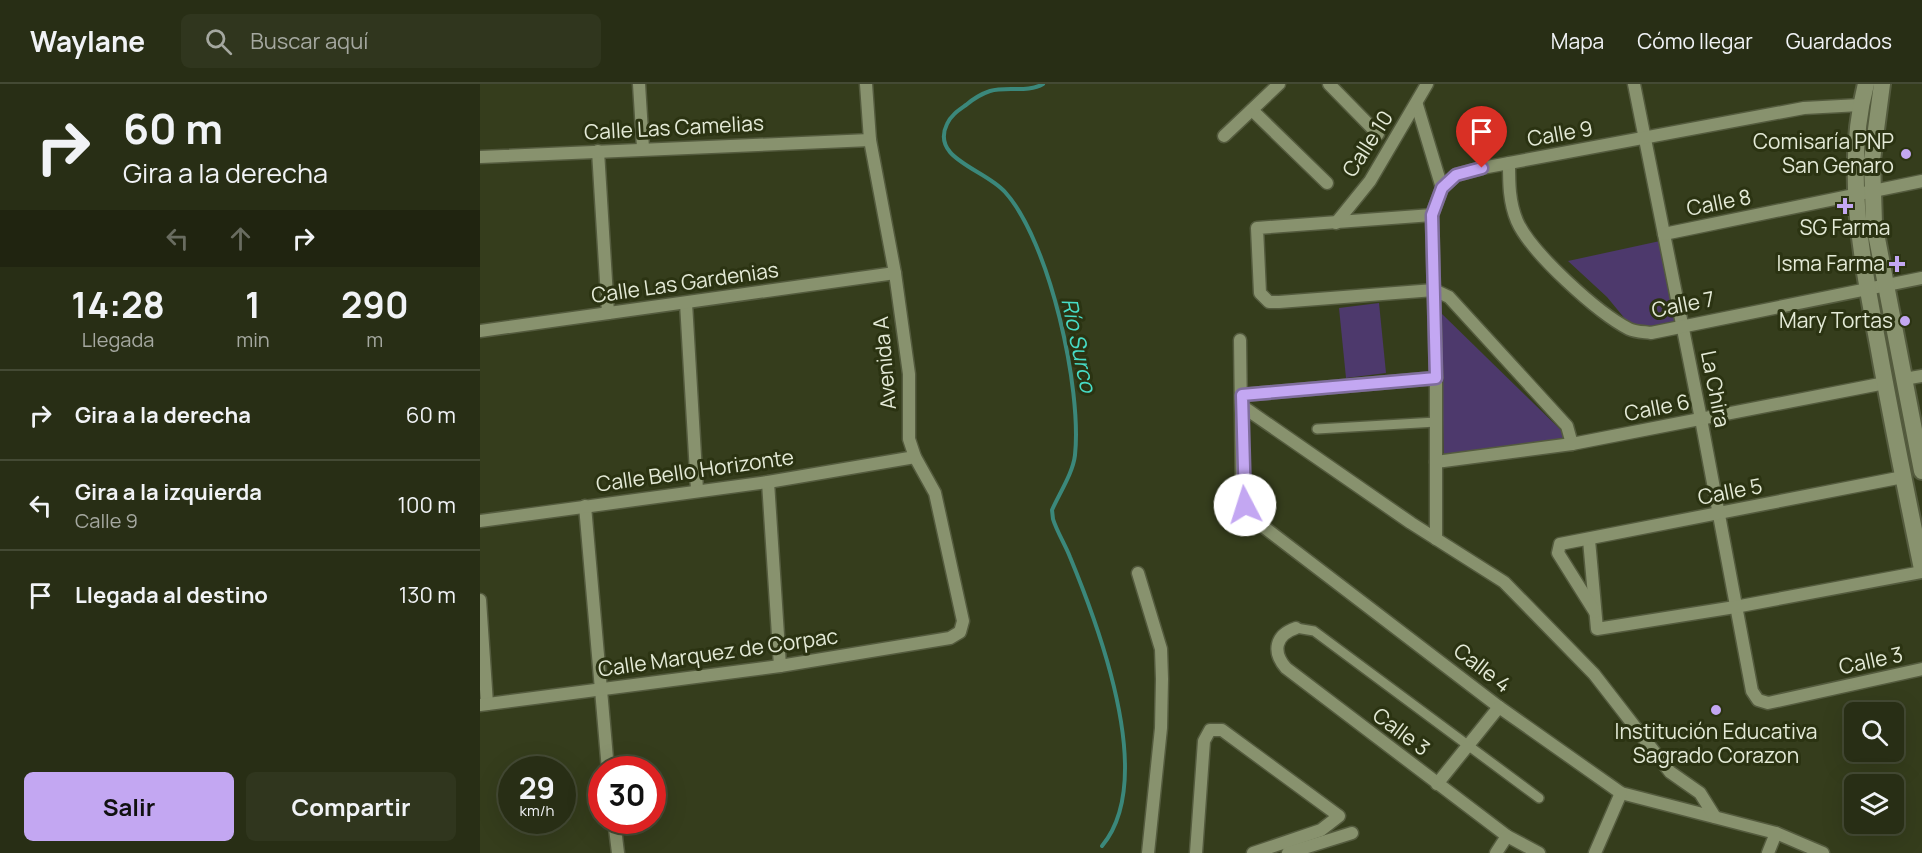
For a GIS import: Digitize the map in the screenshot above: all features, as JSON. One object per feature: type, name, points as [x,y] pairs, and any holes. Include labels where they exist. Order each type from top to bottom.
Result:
[{"type":"street","points":[[639,84],[643,148]]},
{"type":"street","name":"Avenida A","points":[[866,84],[870,140],[895,273],[909,374],[909,439],[915,457],[935,493],[963,621],[960,632]]},
{"type":"street","points":[[1224,136],[1279,84]]},
{"type":"street","points":[[1329,84],[1378,134]]},
{"type":"street","name":"Calle 10","points":[[1336,223],[1370,181],[1417,105],[1427,84]]},
{"type":"street","name":"La Chira","points":[[1634,84],[1701,419],[1735,607],[1752,691],[1758,700]]},
{"type":"street","points":[[1589,540],[1597,629],[1735,607],[1922,571],[1868,288],[1855,196],[1860,105],[1866,84]]},
{"type":"street","points":[[1882,84],[1872,160],[1874,223],[1922,471]]},
{"type":"street","points":[[1417,105],[1442,188],[1432,215],[1436,378],[1436,538]]},
{"type":"street","name":"Calle 9","points":[[1442,188],[1456,175],[1509,163],[1804,108],[1860,105]]},
{"type":"street","points":[[1252,110],[1327,183]]},
{"type":"street","name":"Calle Las Camelias","points":[[480,158],[643,148],[870,140]]},
{"type":"street","points":[[598,151],[608,313]]},
{"type":"street","name":"Calle 7","points":[[1509,163],[1510,196],[1518,223],[1549,265],[1612,318],[1631,330],[1651,333],[1922,278]]},
{"type":"street","name":"Calle 8","points":[[1664,234],[1922,181]]},
{"type":"street","points":[[1432,215],[1257,228],[1259,286],[1264,299],[1279,302],[1434,290],[1454,302],[1567,426],[1572,444]]},
{"type":"street","name":"Calle Las Gardenias","points":[[480,331],[895,273]]},
{"type":"street","points":[[686,303],[697,490]]},
{"type":"street","name":"Calle 4","points":[[1240,340],[1242,492],[1245,505],[1252,518],[1499,707],[1621,793],[1776,833],[1823,853]]},
{"type":"street","points":[[1904,379],[1922,376]]},
{"type":"street","points":[[1242,401],[1436,378]]},
{"type":"street","name":"Calle 6","points":[[1436,462],[1572,444],[1885,383]]},
{"type":"street","points":[[1242,401],[1436,538],[1504,582],[1594,674],[1670,772],[1700,793],[1715,817]]},
{"type":"street","points":[[1317,429],[1436,422]]},
{"type":"street","name":"Calle Bello Horizonte","points":[[480,521],[768,482],[915,457]]},
{"type":"street","name":"Calle 5","points":[[1595,612],[1558,553],[1560,544],[1903,477]]},
{"type":"street","points":[[768,482],[780,666]]},
{"type":"street","points":[[585,506],[606,756]]},
{"type":"street","points":[[1138,573],[1161,649],[1161,728],[1148,853]]},
{"type":"street","points":[[480,600],[483,704]]},
{"type":"street","points":[[1296,628],[1314,631],[1539,798]]},
{"type":"street","name":"Calle 3","points":[[1296,628],[1284,633],[1277,644],[1280,661],[1286,668],[1507,836],[1539,853]]},
{"type":"street","name":"Calle Marquez de Corpac","points":[[483,704],[780,666],[950,638],[960,632]]},
{"type":"street","name":"Calle 3","points":[[1758,700],[1768,703],[1922,669]]},
{"type":"street","points":[[1437,784],[1499,707]]},
{"type":"street","points":[[1196,853],[1204,741],[1210,730],[1222,730],[1339,816],[1321,830],[1253,853]]},
{"type":"street","points":[[1596,853],[1621,793]]},
{"type":"street","points":[[1288,853],[1352,833]]},
{"type":"street","points":[[1768,853],[1776,833]]},
{"type":"street","points":[[616,834],[618,853]]},
{"type":"street","points":[[1496,853],[1507,836]]},
{"type":"shaded area","points":[[1660,241],[1677,326],[1648,329],[1626,320],[1607,297],[1568,261]]},
{"type":"shaded area","points":[[1379,303],[1386,373],[1346,378],[1339,308]]},
{"type":"shaded area","points":[[1440,312],[1569,438],[1444,457]]},
{"type":"waterway","name":"Río Surco","points":[[1043,84],[1031,88],[990,91],[980,95],[953,115],[947,124],[944,136],[946,146],[953,155],[996,184],[1005,192],[1021,215],[1036,245],[1060,318],[1068,356],[1076,427],[1074,462],[1052,510],[1053,519],[1095,622],[1117,703],[1124,744],[1124,783],[1118,818],[1102,846]]},
{"type":"place","name":"Comisaría PNP San Genaro","points":[[1906,154]]},
{"type":"place","name":"SG Farma","points":[[1845,206]]},
{"type":"place","name":"Isma Farma","points":[[1897,264]]},
{"type":"place","name":"Mary Tortas","points":[[1905,321]]},
{"type":"place","name":"Institución Educativa Sagrado Corazon","points":[[1716,710]]},
{"type":"route","points":[[1245,505],[1242,492],[1242,395],[1436,378],[1432,215],[1442,188],[1456,175],[1482,168]]}]
